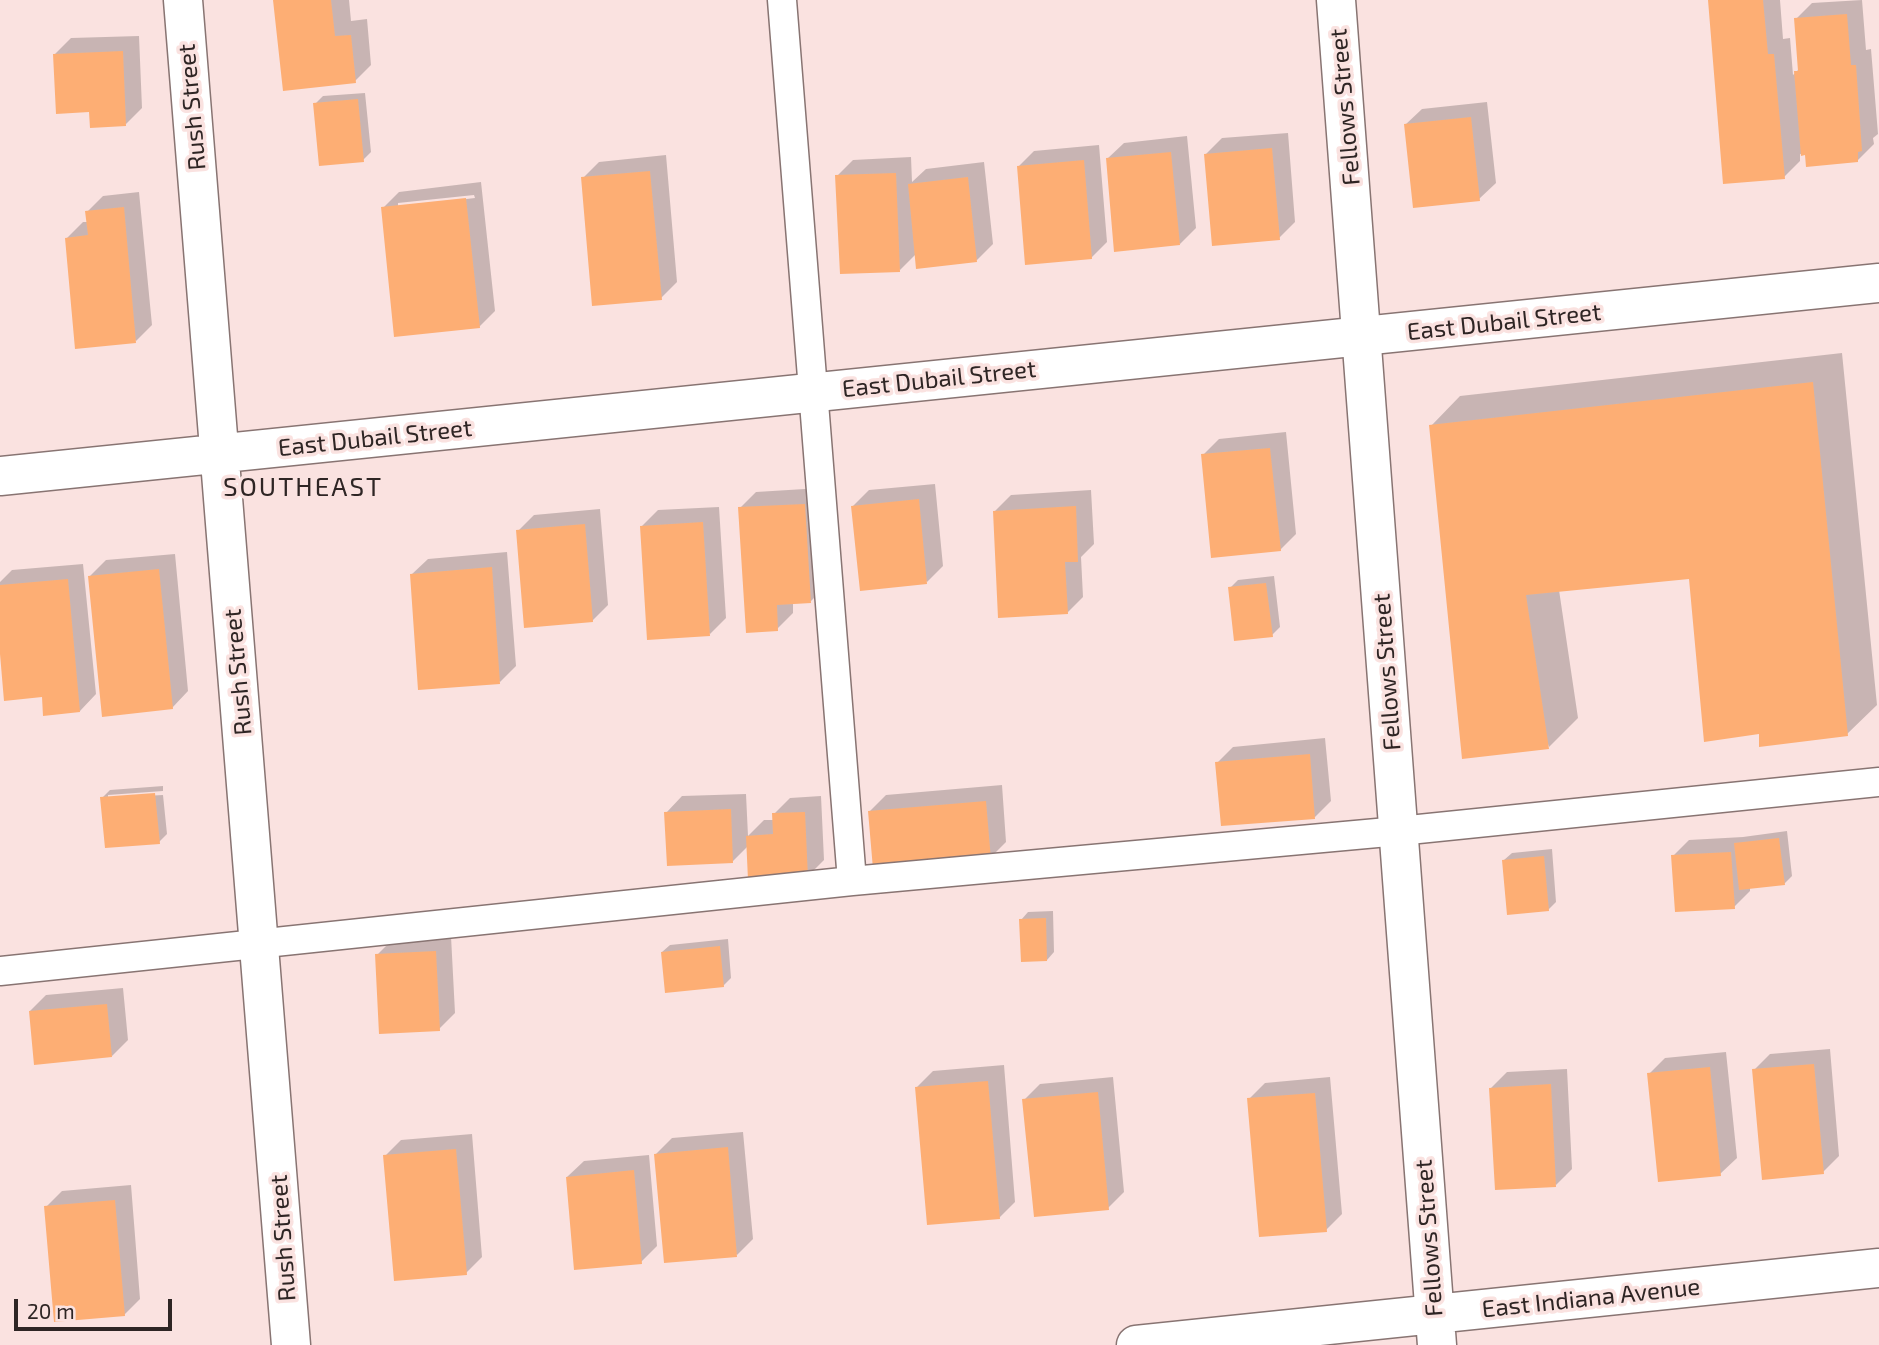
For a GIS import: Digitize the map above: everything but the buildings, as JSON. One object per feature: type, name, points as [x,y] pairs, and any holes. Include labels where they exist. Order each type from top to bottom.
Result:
[{"type":"street","name":"Rush Street","points":[[183,0],[291,1345]]},
{"type":"street","name":"Fellows Street","points":[[1336,0],[1436,1329]]},
{"type":"street","name":"East Dubail Street","points":[[0,476],[1879,283]]},
{"type":"street","name":"East Indiana Avenue","points":[[1136,1345],[1436,1329],[1879,1268]]},
{"type":"lane","points":[[782,0],[852,881]]},
{"type":"lane","points":[[0,971],[852,881],[1399,831],[1879,782]]},
{"type":"district","name":"SOUTHEAST","points":[[303,487]]}]
